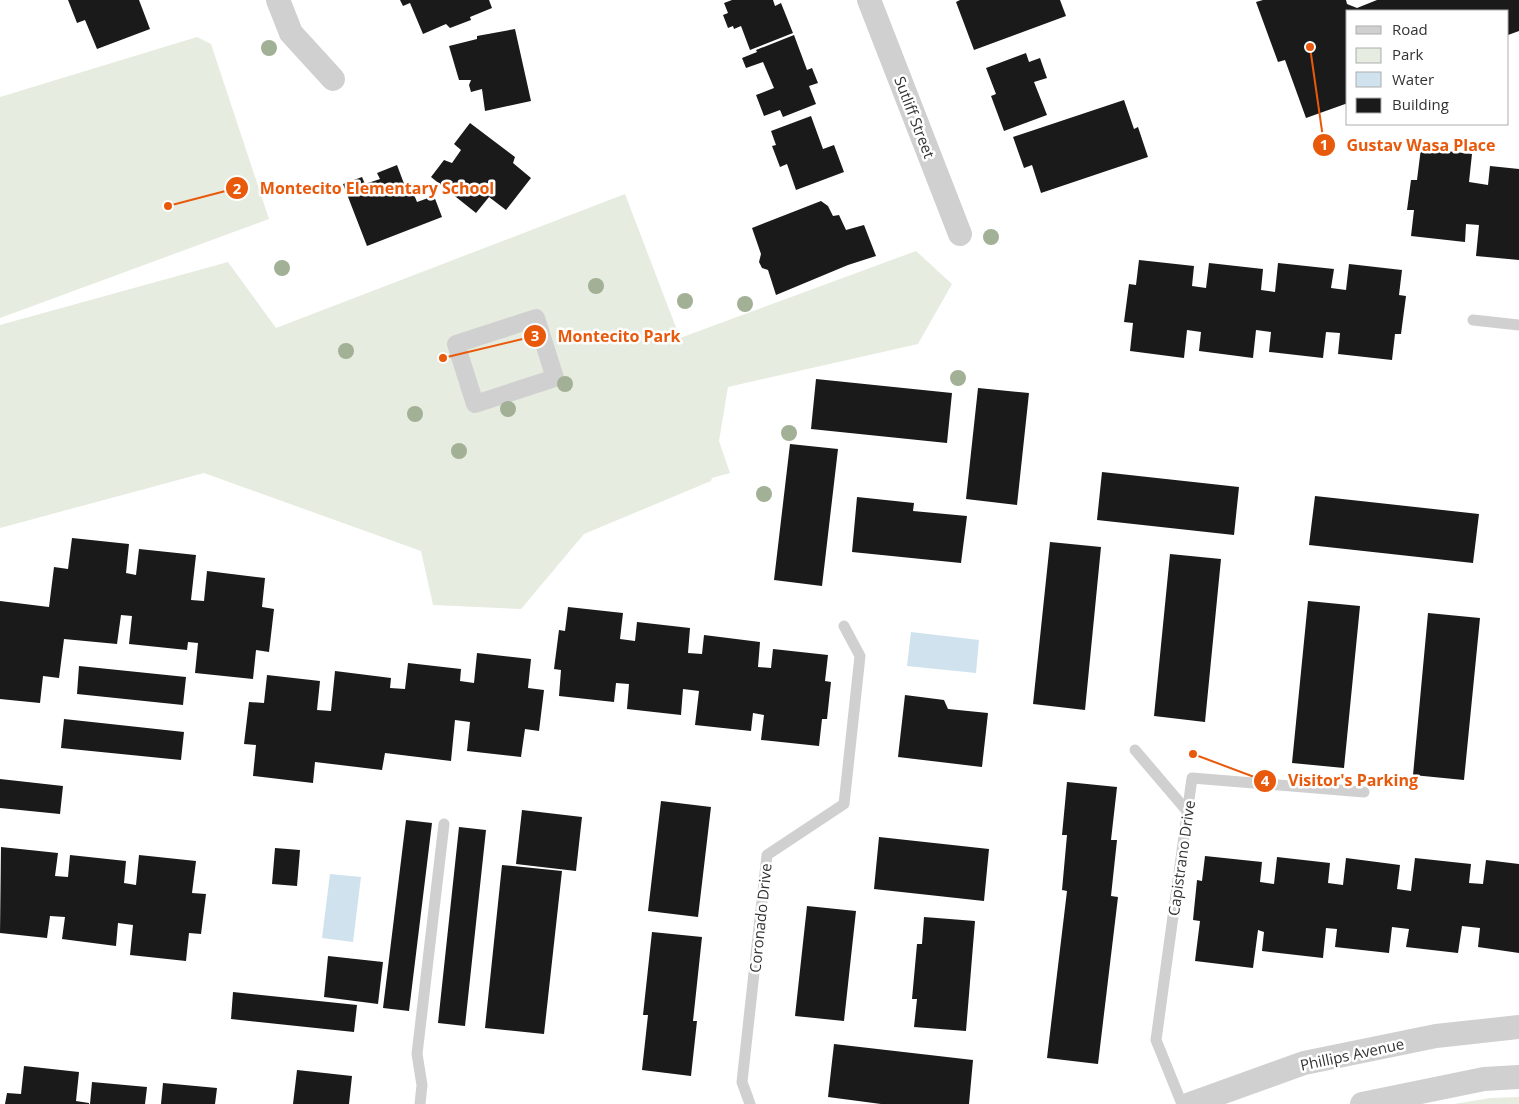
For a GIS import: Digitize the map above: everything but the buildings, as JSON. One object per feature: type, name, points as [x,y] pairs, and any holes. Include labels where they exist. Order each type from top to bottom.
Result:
[{"type":"street","points":[[278,0],[291,33],[333,78]]},
{"type":"street","name":"Sutliff Street","points":[[870,0],[960,234]]},
{"type":"street","points":[[536,318],[555,378],[475,404],[456,344],[536,318]]},
{"type":"street","name":"Phillips Avenue","points":[[1190,1104],[1304,1063],[1436,1036],[1519,1027]]},
{"type":"street","points":[[1362,1104],[1484,1079],[1519,1077]]},
{"type":"lane","points":[[1473,320],[1519,325]]},
{"type":"lane","name":"Coronado Drive","points":[[750,1104],[742,1082],[767,855],[844,804],[860,656],[844,626]]},
{"type":"lane","points":[[1135,750],[1187,810]]},
{"type":"lane","name":"Capistrano Drive","points":[[1182,1104],[1156,1040],[1192,775],[1364,792]]},
{"type":"lane","points":[[420,1104],[422,1085],[417,1054],[444,824]]},
{"type":"green space","points":[[197,37],[211,44],[269,219],[0,318],[0,97]]},
{"type":"green space","points":[[625,194],[680,338],[916,251],[952,284],[918,344],[728,387],[719,441],[730,473],[712,478],[711,481],[584,534],[521,609],[433,605],[421,551],[204,473],[0,528],[0,325],[228,262],[276,328]]},
{"type":"green space","points":[[1519,1097],[1519,1104],[1454,1104],[1490,1098]]},
{"type":"water","points":[[911,632],[979,640],[976,673],[907,666]]},
{"type":"water","points":[[330,874],[361,877],[353,942],[322,938]]},
{"type":"place","name":"Gustav Wasa Place","points":[[1310,47]]},
{"type":"place","name":"Montecito Elementary School","points":[[168,206]]},
{"type":"place","name":"Montecito Park","points":[[443,358]]},
{"type":"place","name":"Visitor's Parking","points":[[1193,754]]}]
